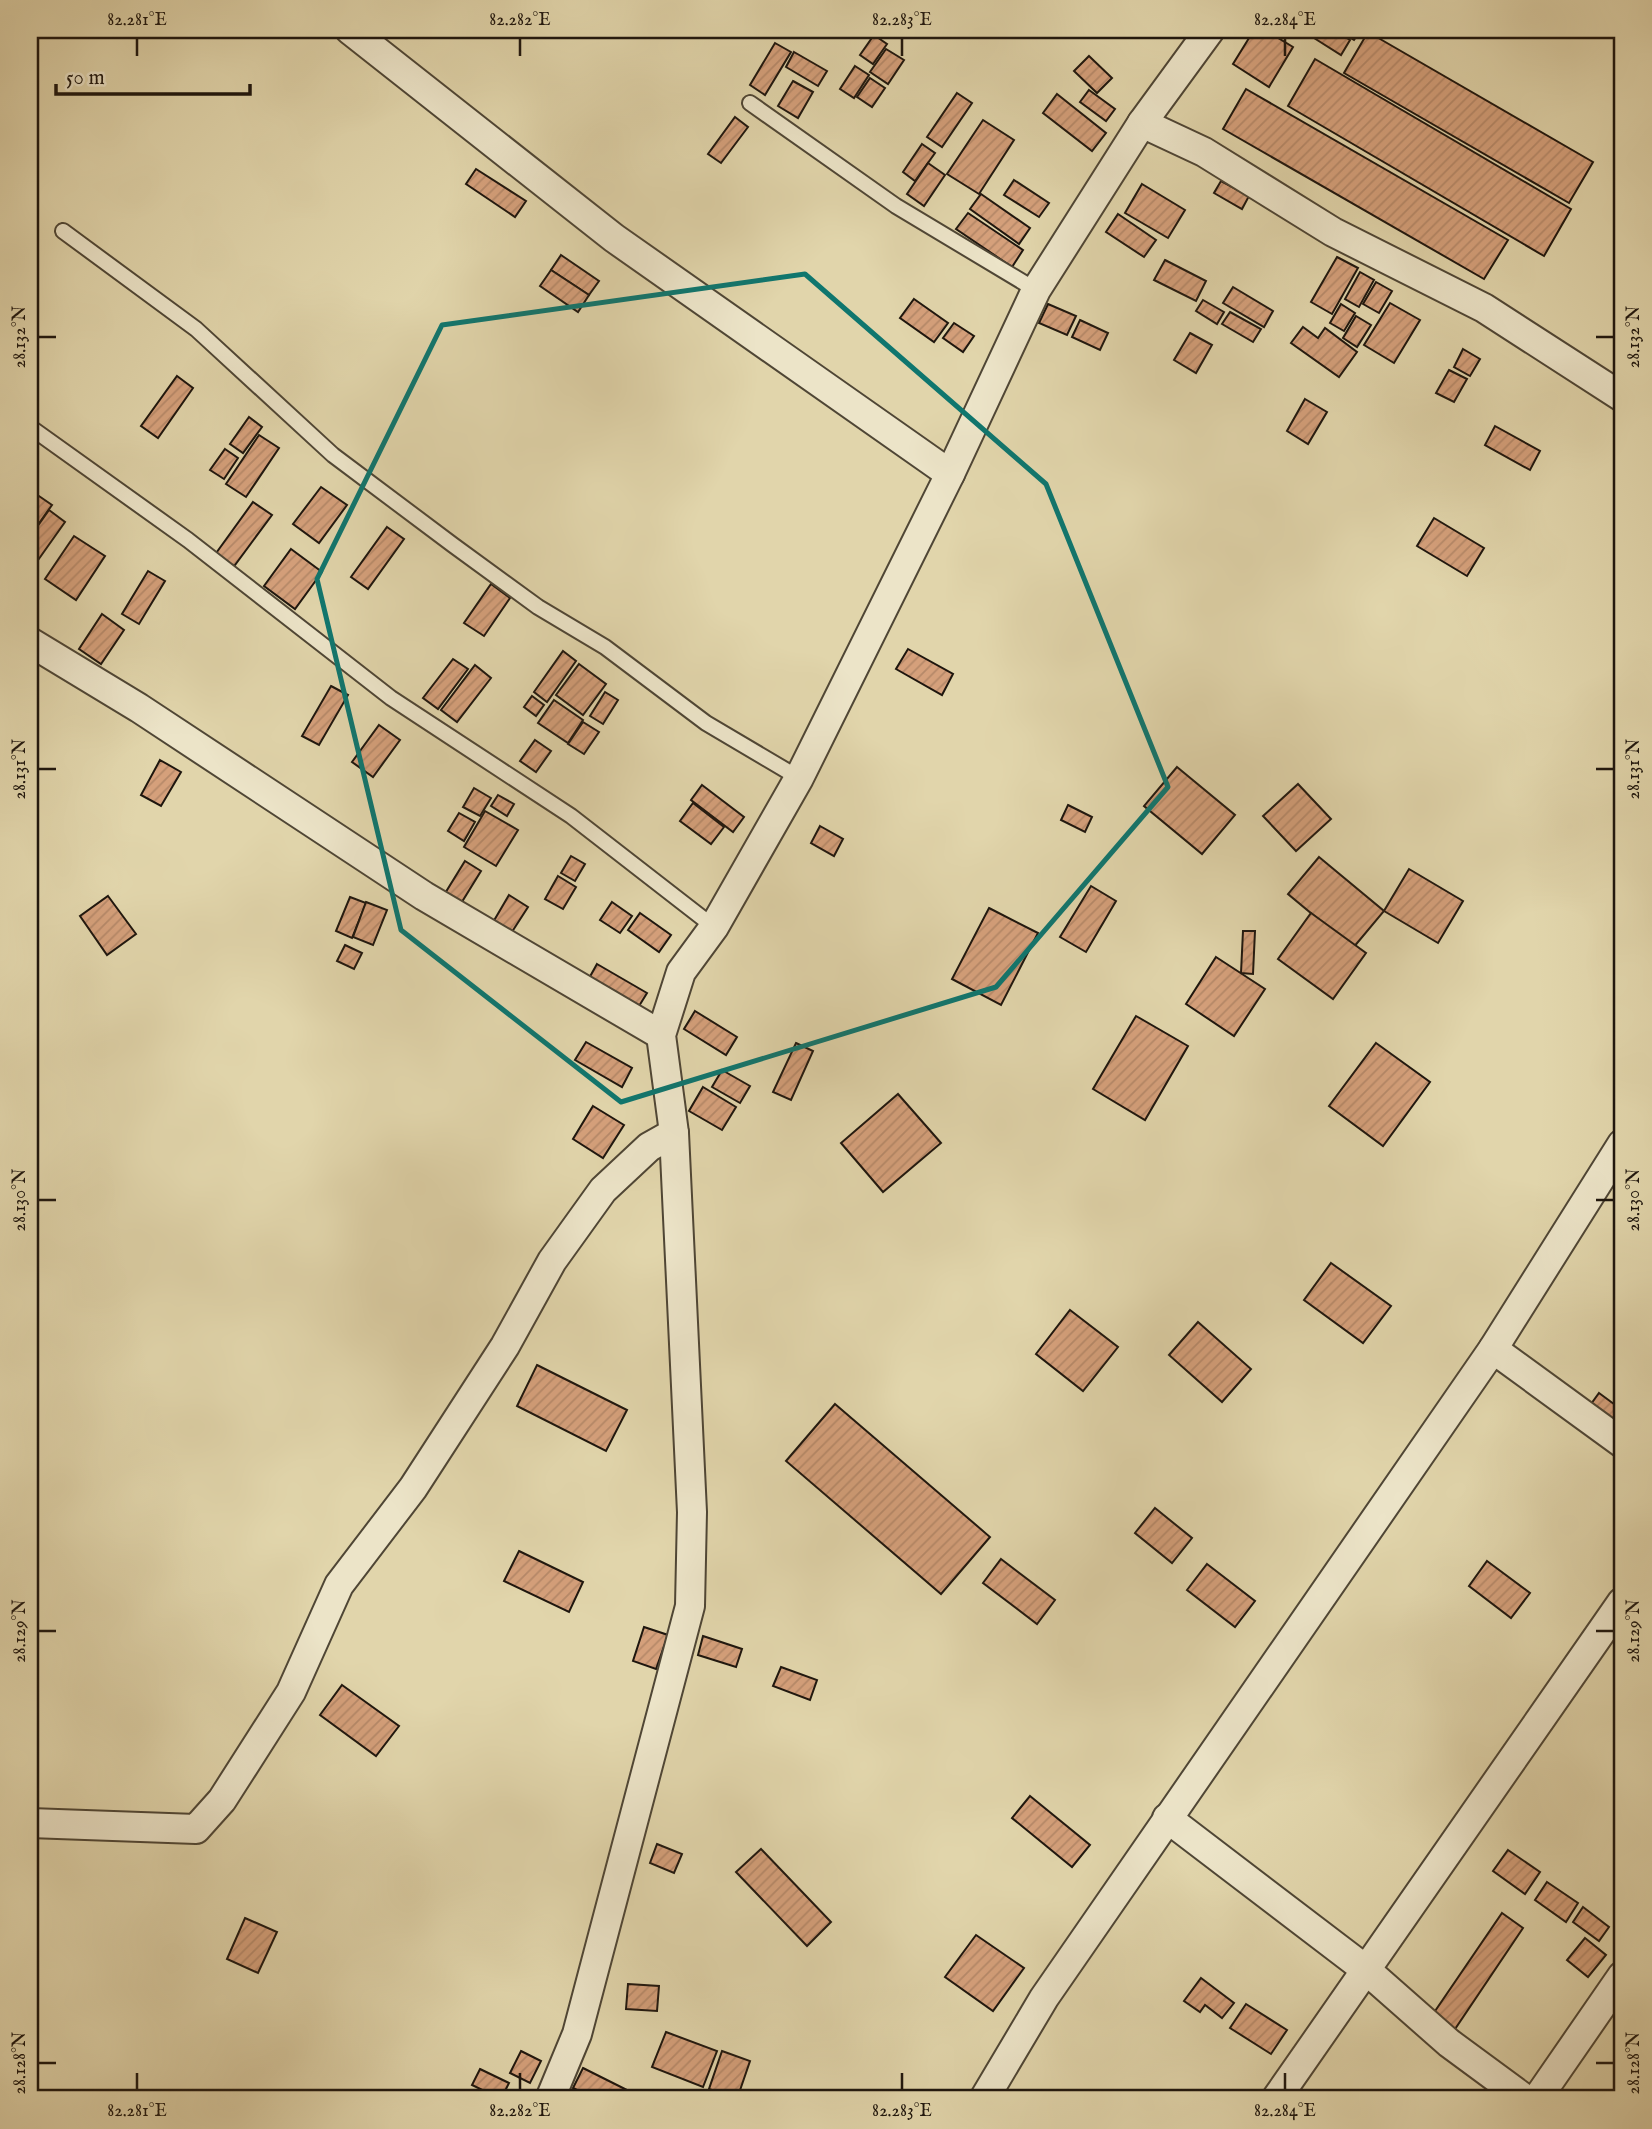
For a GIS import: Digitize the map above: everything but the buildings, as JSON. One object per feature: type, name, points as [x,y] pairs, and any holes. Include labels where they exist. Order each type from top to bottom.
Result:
[{"type":"street","points":[[350,30],[614,238],[950,474]]},
{"type":"street","points":[[550,2099],[577,2034],[690,1606],[692,1512],[674,1133],[660,1035],[681,972],[714,927],[799,778],[950,474],[1036,290],[1142,123],[1210,30]]},
{"type":"street","points":[[1142,123],[1203,152],[1333,232],[1484,308],[1622,397]]},
{"type":"street","points":[[30,642],[139,708],[424,896],[660,1035]]},
{"type":"street","points":[[30,1823],[195,1829],[222,1800],[291,1692],[339,1585],[413,1489],[505,1346],[552,1261],[603,1189],[649,1147],[674,1133]]},
{"type":"street","points":[[984,2099],[1044,1998],[1493,1349],[1622,1144]]},
{"type":"street","points":[[1493,1349],[1622,1443]]},
{"type":"street","points":[[1276,2099],[1622,1602]]},
{"type":"street","points":[[1167,1818],[1364,1969],[1449,2043],[1525,2099]]},
{"type":"street","points":[[1537,2099],[1622,1976]]},
{"type":"lane","points":[[750,103],[896,206],[1036,290]]},
{"type":"lane","points":[[63,231],[195,329],[333,455],[442,537],[538,607],[605,647],[706,723],[799,778]]},
{"type":"lane","points":[[30,427],[187,540],[391,698],[571,816],[714,927]]},
{"type":"highlighted area","points":[[805,274],[1046,484],[1168,787],[996,987],[621,1102],[401,930],[317,579],[442,325]]}]
